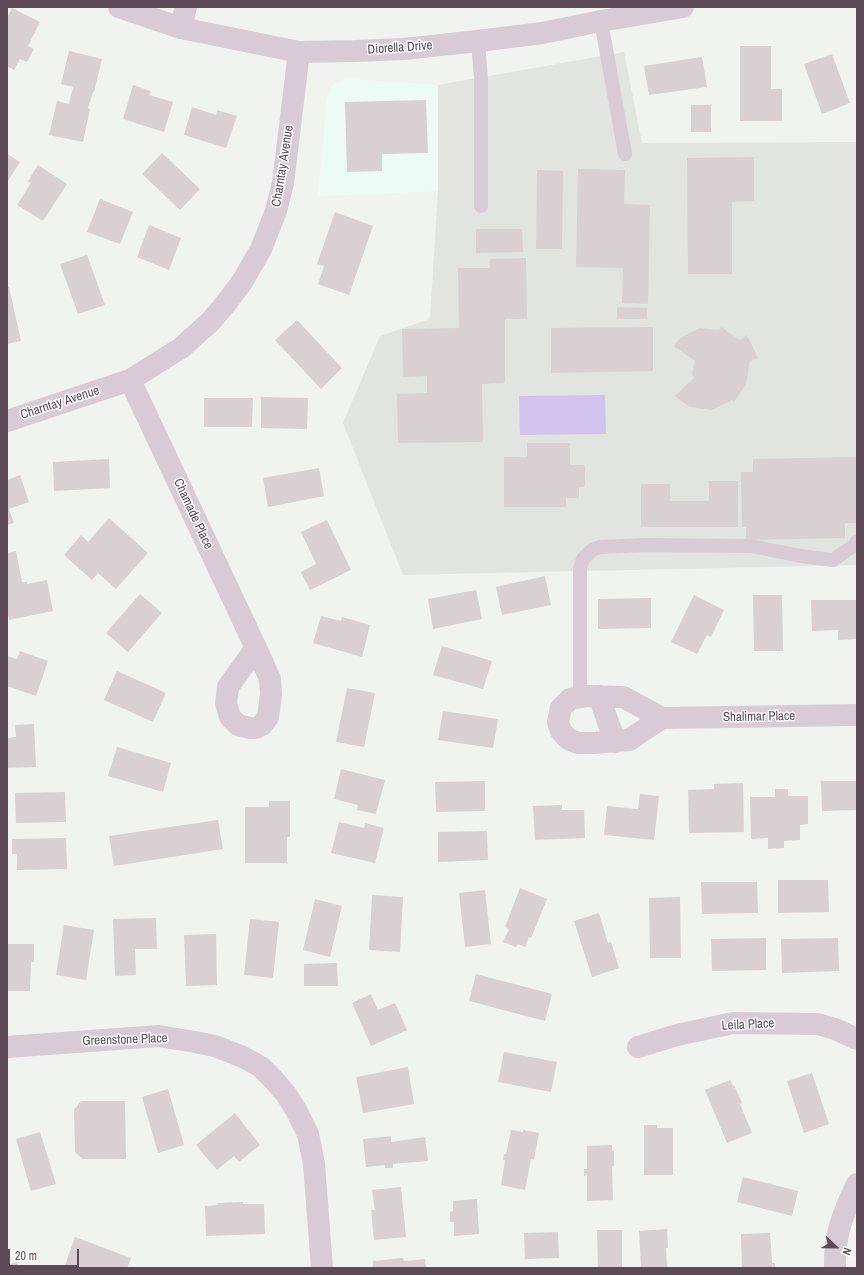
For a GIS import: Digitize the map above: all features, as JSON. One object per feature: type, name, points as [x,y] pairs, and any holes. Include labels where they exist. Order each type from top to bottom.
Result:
[{"type":"street","name":"Diorella Drive","points":[[119,7],[184,17],[299,52],[355,52],[404,49],[478,41],[542,33],[658,9],[684,7]]},
{"type":"street","name":"Charntay Avenue","points":[[7,421],[130,380],[181,348],[223,308],[242,282],[261,248],[276,211],[283,183],[299,52]]},
{"type":"street","name":"Chamade Place","points":[[130,380],[256,648]]},
{"type":"street","name":"Shalimar Place","points":[[662,718],[629,740],[594,743],[578,743],[568,739],[561,731],[558,722],[561,708],[570,699],[590,697],[623,697],[662,718],[857,715]]},
{"type":"street","points":[[590,697],[615,742]]},
{"type":"street","name":"Leila Place","points":[[638,1047],[677,1035],[734,1023],[818,1024],[835,1029],[857,1039]]},
{"type":"street","name":"Greenstone Place","points":[[7,1047],[160,1036],[215,1046],[243,1057],[260,1067],[286,1094],[308,1134],[314,1164],[322,1268]]},
{"type":"street","points":[[835,1268],[837,1235],[844,1209],[857,1184]]},
{"type":"lane","points":[[601,21],[625,154]]},
{"type":"lane","points":[[478,41],[481,78],[481,206]]},
{"type":"lane","points":[[590,697],[580,569],[583,559],[592,550],[600,547],[646,545],[751,546],[802,556],[833,560],[855,545],[857,541]]},
{"type":"shaded area","points":[[624,52],[642,143],[857,142],[857,565],[403,575],[343,423],[380,336],[430,319],[438,191],[438,85]]},
{"type":"shaded area","points":[[348,79],[438,85],[438,191],[318,196],[327,99],[334,83]]},
{"type":"shaded area","points":[[605,395],[606,434],[520,435],[519,396]]},
{"type":"building","points":[[12,8],[40,22],[28,46],[34,49],[27,62],[20,59],[14,70],[7,66],[7,18]]},
{"type":"building","points":[[740,46],[771,46],[771,89],[782,89],[782,121],[740,121]]},
{"type":"building","points":[[69,51],[102,59],[94,92],[88,108],[90,109],[83,142],[49,135],[57,101],[69,104],[73,87],[61,84]]},
{"type":"building","points":[[832,54],[850,103],[822,114],[804,64]]},
{"type":"building","points":[[702,57],[707,87],[649,95],[644,66]]},
{"type":"building","points":[[133,85],[151,91],[149,95],[173,102],[164,132],[123,119]]},
{"type":"building","points":[[426,100],[428,153],[382,154],[382,171],[347,172],[345,102]]},
{"type":"building","points":[[691,105],[711,105],[711,132],[691,132]]},
{"type":"building","points":[[192,107],[216,115],[217,110],[237,116],[226,148],[184,135]]},
{"type":"building","points":[[162,153],[200,189],[180,210],[142,174]]},
{"type":"building","points":[[7,154],[20,162],[7,182]]},
{"type":"building","points":[[754,157],[754,201],[732,202],[732,274],[688,274],[687,158]]},
{"type":"building","points":[[38,165],[67,184],[43,221],[17,205],[31,183],[28,181]]},
{"type":"building","points":[[578,169],[625,170],[624,204],[650,205],[648,304],[622,303],[623,268],[576,267]]},
{"type":"building","points":[[537,170],[563,171],[562,249],[536,249]]},
{"type":"building","points":[[100,199],[133,212],[120,244],[87,232]]},
{"type":"building","points":[[335,212],[373,226],[349,295],[318,284],[324,266],[317,264]]},
{"type":"building","points":[[149,225],[181,238],[169,270],[137,257]]},
{"type":"building","points":[[476,229],[522,229],[523,252],[476,253]]},
{"type":"building","points":[[87,255],[105,305],[78,314],[60,264]]},
{"type":"building","points":[[526,258],[527,319],[505,319],[505,383],[482,384],[483,442],[398,443],[397,394],[427,393],[427,376],[403,377],[402,329],[459,328],[458,268],[490,268],[490,259]]},
{"type":"building","points":[[7,287],[9,287],[21,341],[7,344]]},
{"type":"building","points":[[617,307],[647,308],[647,319],[617,319]]},
{"type":"building","points":[[297,320],[342,368],[321,389],[275,340]]},
{"type":"building","points":[[653,327],[653,371],[551,373],[551,328]]},
{"type":"building","points":[[721,327],[740,340],[747,335],[758,358],[750,361],[746,384],[734,402],[732,400],[712,410],[690,407],[675,396],[694,378],[692,374],[695,361],[674,346],[679,339],[699,328],[719,330]]},
{"type":"building","points":[[261,397],[308,398],[307,429],[261,428]]},
{"type":"building","points":[[204,398],[253,398],[252,427],[204,427]]},
{"type":"building","points":[[527,443],[570,443],[570,465],[585,465],[585,487],[579,487],[579,498],[566,498],[566,507],[504,507],[504,457],[527,457]]},
{"type":"building","points":[[857,457],[857,523],[845,523],[845,538],[746,540],[746,527],[742,527],[741,472],[753,472],[753,459]]},
{"type":"building","points":[[109,459],[110,488],[54,491],[53,462]]},
{"type":"building","points":[[319,468],[324,496],[268,507],[263,478]]},
{"type":"building","points":[[20,475],[29,502],[9,509],[14,523],[7,525],[7,480]]},
{"type":"building","points":[[709,481],[738,481],[738,527],[641,527],[641,484],[670,484],[670,501],[709,501]]},
{"type":"building","points":[[109,518],[148,553],[116,589],[98,573],[92,580],[64,555],[81,535],[88,542]]},
{"type":"building","points":[[327,520],[351,570],[310,590],[301,572],[316,564],[301,532]]},
{"type":"building","points":[[16,551],[22,582],[27,582],[27,584],[47,580],[53,611],[9,620],[7,609],[7,553]]},
{"type":"building","points":[[545,576],[551,605],[502,615],[496,587]]},
{"type":"building","points":[[476,590],[482,619],[433,629],[428,599]]},
{"type":"building","points":[[140,594],[162,613],[128,652],[106,633]]},
{"type":"building","points":[[694,595],[724,610],[711,637],[707,635],[697,654],[671,642]]},
{"type":"building","points":[[753,595],[782,595],[783,651],[754,651]]},
{"type":"building","points":[[651,598],[651,628],[598,629],[598,599]]},
{"type":"building","points":[[811,600],[856,600],[857,639],[838,640],[838,630],[812,631]]},
{"type":"building","points":[[321,616],[341,621],[342,617],[370,625],[362,657],[313,643]]},
{"type":"building","points":[[442,646],[492,661],[483,689],[433,675]]},
{"type":"building","points":[[20,651],[48,661],[36,696],[7,686],[7,656],[17,659]]},
{"type":"building","points":[[117,671],[166,693],[153,722],[104,700]]},
{"type":"building","points":[[347,688],[375,693],[364,747],[336,742]]},
{"type":"building","points":[[443,711],[498,719],[493,748],[438,740]]},
{"type":"building","points":[[34,724],[36,767],[7,768],[7,738],[16,737],[15,725]]},
{"type":"building","points":[[117,747],[171,763],[163,792],[108,776]]},
{"type":"building","points":[[341,769],[385,780],[376,814],[357,810],[358,805],[334,799]]},
{"type":"building","points":[[485,781],[485,811],[436,812],[435,782]]},
{"type":"building","points":[[821,781],[857,781],[857,810],[822,811]]},
{"type":"building","points":[[743,783],[744,832],[689,833],[688,790],[714,789],[714,784]]},
{"type":"building","points":[[775,789],[788,789],[788,796],[808,796],[808,824],[800,825],[800,840],[784,841],[784,848],[768,849],[768,838],[751,839],[750,797],[775,797]]},
{"type":"building","points":[[65,792],[66,822],[16,823],[15,793]]},
{"type":"building","points":[[640,794],[659,796],[654,840],[604,835],[607,806],[638,809]]},
{"type":"building","points":[[269,801],[290,801],[290,837],[287,837],[287,863],[245,863],[245,807],[269,807]]},
{"type":"building","points":[[562,805],[562,810],[584,810],[585,838],[535,840],[533,806]]},
{"type":"building","points":[[218,820],[223,849],[114,866],[109,836]]},
{"type":"building","points":[[339,822],[364,828],[365,823],[384,828],[375,863],[331,853]]},
{"type":"building","points":[[487,831],[488,860],[438,862],[438,832]]},
{"type":"building","points":[[66,838],[67,869],[17,870],[17,854],[12,854],[12,839]]},
{"type":"building","points":[[778,880],[828,880],[829,912],[778,913]]},
{"type":"building","points":[[701,882],[757,882],[758,913],[702,914]]},
{"type":"building","points":[[520,888],[547,899],[531,938],[529,937],[525,947],[518,944],[516,947],[503,942],[509,929],[505,927]]},
{"type":"building","points":[[485,890],[491,944],[465,947],[459,893]]},
{"type":"building","points":[[372,895],[403,897],[400,952],[369,950]]},
{"type":"building","points":[[680,897],[681,958],[650,958],[649,898]]},
{"type":"building","points":[[315,899],[342,906],[330,957],[303,950]]},
{"type":"building","points":[[599,913],[608,943],[611,942],[619,968],[592,977],[574,921]]},
{"type":"building","points":[[156,918],[157,949],[135,949],[136,975],[115,976],[113,919]]},
{"type":"building","points":[[250,919],[279,922],[273,978],[244,975]]},
{"type":"building","points":[[64,925],[94,930],[86,980],[56,975]]},
{"type":"building","points":[[216,934],[217,985],[186,986],[184,935]]},
{"type":"building","points":[[766,938],[766,970],[712,971],[711,939]]},
{"type":"building","points":[[838,938],[839,971],[782,973],[781,939]]},
{"type":"building","points":[[7,944],[34,944],[34,962],[31,962],[30,991],[7,991]]},
{"type":"building","points":[[337,963],[338,986],[304,986],[304,964]]},
{"type":"building","points":[[476,974],[552,994],[545,1021],[469,1001]]},
{"type":"building","points":[[371,994],[378,1010],[395,1003],[407,1030],[371,1046],[352,1003]]},
{"type":"building","points":[[504,1052],[557,1062],[551,1092],[498,1082]]},
{"type":"building","points":[[408,1067],[414,1104],[363,1113],[356,1077]]},
{"type":"building","points":[[812,1073],[829,1124],[804,1133],[787,1081]]},
{"type":"building","points":[[730,1080],[733,1086],[734,1085],[742,1103],[740,1104],[752,1133],[727,1143],[705,1090]]},
{"type":"building","points":[[168,1089],[184,1145],[158,1153],[142,1097]]},
{"type":"building","points":[[81,1101],[125,1101],[126,1159],[82,1159],[75,1152],[74,1110]]},
{"type":"building","points":[[235,1113],[260,1145],[239,1162],[234,1156],[217,1170],[196,1145]]},
{"type":"building","points":[[644,1125],[657,1125],[657,1128],[673,1128],[673,1175],[644,1175]]},
{"type":"building","points":[[511,1130],[523,1132],[523,1130],[539,1133],[534,1160],[531,1159],[525,1190],[501,1185],[505,1160],[503,1160],[504,1154],[506,1154]]},
{"type":"building","points":[[40,1132],[56,1184],[31,1191],[16,1139]]},
{"type":"building","points":[[391,1136],[391,1142],[425,1137],[428,1161],[393,1164],[393,1168],[385,1168],[385,1165],[366,1167],[363,1139]]},
{"type":"building","points":[[612,1145],[612,1151],[614,1151],[614,1166],[612,1166],[613,1200],[587,1201],[587,1175],[584,1176],[584,1169],[587,1169],[587,1146]]},
{"type":"building","points":[[743,1177],[798,1191],[792,1216],[737,1202]]},
{"type":"building","points":[[401,1187],[406,1237],[374,1240],[371,1210],[375,1210],[372,1190]]},
{"type":"building","points":[[477,1199],[479,1234],[454,1236],[454,1222],[450,1222],[450,1212],[453,1211],[453,1201]]},
{"type":"building","points":[[243,1202],[243,1204],[264,1204],[265,1234],[206,1236],[205,1206],[218,1205],[218,1203]]},
{"type":"building","points":[[667,1229],[667,1268],[641,1268],[639,1231]]},
{"type":"building","points":[[597,1230],[622,1230],[622,1268],[598,1268]]},
{"type":"building","points":[[558,1232],[559,1258],[525,1259],[524,1233]]},
{"type":"building","points":[[770,1233],[772,1263],[775,1263],[775,1268],[742,1268],[741,1234]]},
{"type":"building","points":[[75,1237],[131,1258],[127,1268],[64,1268]]},
{"type":"building","points":[[403,1258],[404,1261],[425,1259],[426,1268],[373,1268],[373,1261]]},
{"type":"building","points":[[17,1262],[18,1268],[7,1268],[7,1265]]}]
